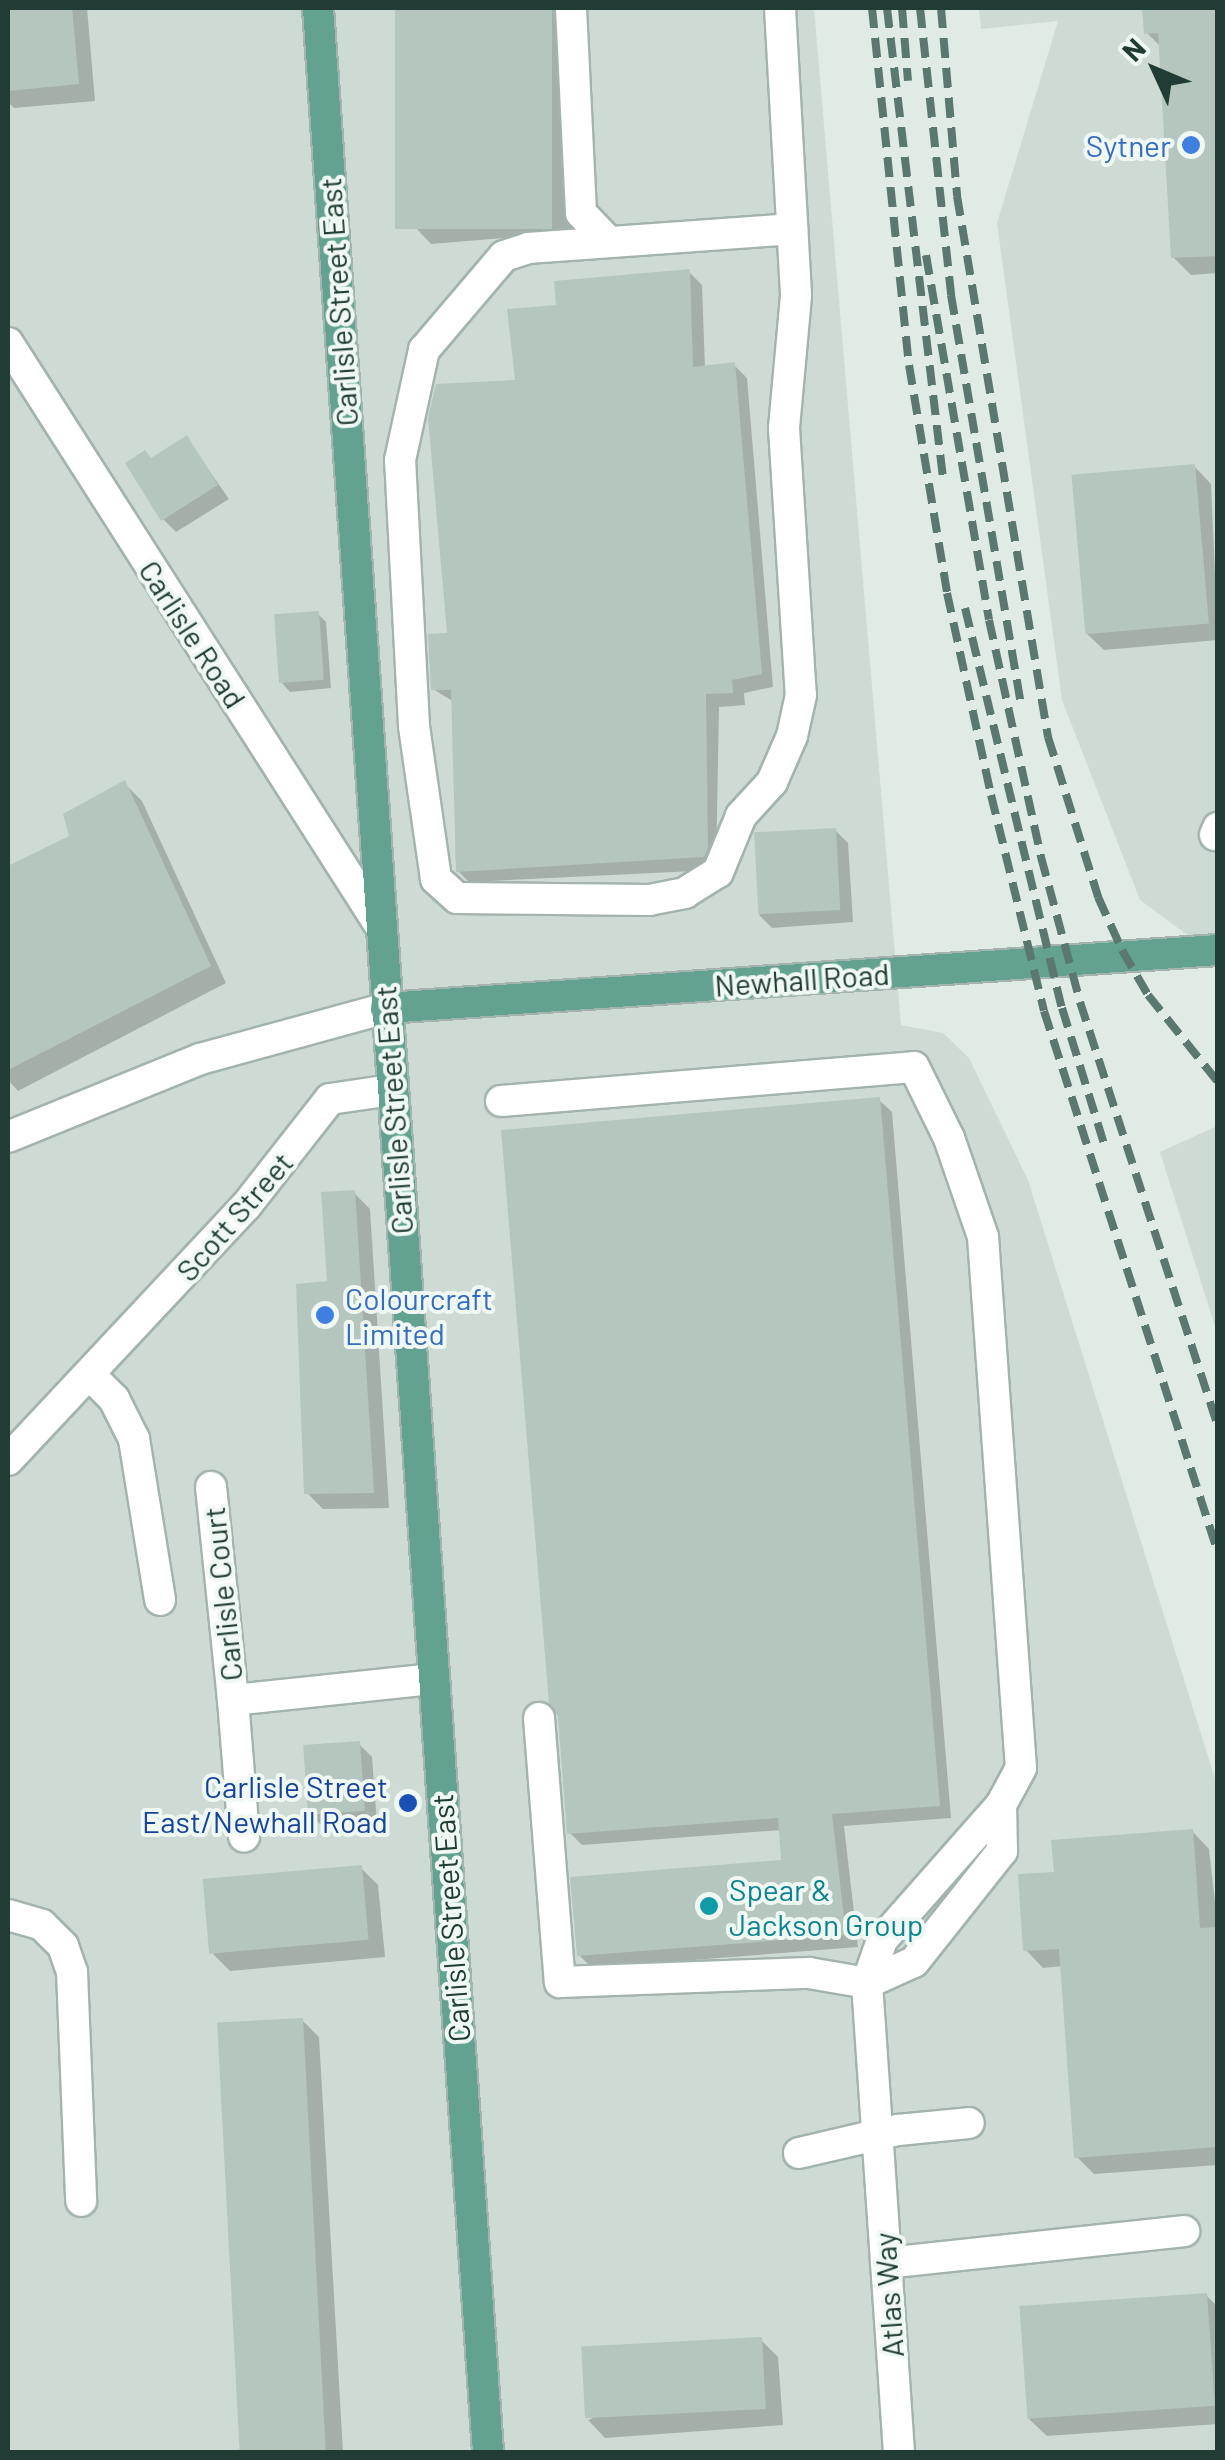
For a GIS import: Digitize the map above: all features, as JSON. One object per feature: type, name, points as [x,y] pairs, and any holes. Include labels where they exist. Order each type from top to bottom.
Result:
[{"type":"main road","name":"Carlisle Street East","points":[[318,8],[488,2452]]},
{"type":"main road","name":"Newhall Road","points":[[386,1008],[1218,950]]},
{"type":"street","points":[[571,8],[581,213],[610,242]]},
{"type":"street","points":[[780,8],[796,296],[784,428],[801,695],[772,782],[741,816],[718,872],[685,892],[650,900],[457,898],[436,878],[414,726],[400,460],[424,350],[504,256],[610,242],[792,229]]},
{"type":"street","name":"Carlisle Road","points":[[8,344],[380,924]]},
{"type":"street","points":[[8,1137],[200,1060],[386,1008]]},
{"type":"street","points":[[500,1101],[914,1067],[949,1138],[983,1237],[1021,1768],[1002,1805],[882,1940],[866,1983],[816,1973],[560,1982],[539,1718]]},
{"type":"street","name":"Scott Street","points":[[8,1460],[92,1376],[246,1206],[330,1099],[392,1090]]},
{"type":"street","points":[[92,1376],[114,1399],[134,1439],[160,1600]]},
{"type":"street","name":"Carlisle Court","points":[[212,1487],[244,1837]]},
{"type":"street","name":"Carlisle Court","points":[[233,1700],[433,1679]]},
{"type":"street","points":[[8,1914],[42,1925],[63,1946],[72,1972],[81,2201]]},
{"type":"street","name":"Atlas Way","points":[[866,1983],[899,2452]]},
{"type":"street","points":[[798,2153],[970,2123]]},
{"type":"street","points":[[886,2263],[1184,2232]]},
{"type":"shaded area","points":[[8,8],[814,8],[901,1025],[943,1033],[969,1058],[1028,1180],[1217,1785],[1217,2452],[8,2452]]},
{"type":"shaded area","points":[[979,8],[1217,8],[1217,957],[1140,900],[1062,700],[997,223],[1058,21],[981,29]]},
{"type":"shaded area","points":[[1217,1126],[1217,1333],[1160,1152]]},
{"type":"building","points":[[8,8],[72,8],[79,84],[8,91]]},
{"type":"building","points":[[395,8],[552,8],[552,229],[395,229]]},
{"type":"building","name":"Sytner","points":[[1142,8],[1218,8],[1218,256],[1171,258],[1158,33],[1144,34]]},
{"type":"building","points":[[690,269],[693,367],[735,362],[762,674],[732,680],[733,693],[706,694],[708,848],[704,857],[456,872],[451,690],[431,690],[428,634],[447,633],[428,418],[436,384],[515,380],[507,309],[556,305],[554,281]]},
{"type":"building","points":[[187,435],[218,485],[161,521],[125,463],[145,450],[151,458]]},
{"type":"building","points":[[1195,464],[1209,623],[1085,634],[1071,475]]},
{"type":"building","points":[[319,611],[324,680],[279,683],[274,614]]},
{"type":"building","points":[[125,780],[211,966],[8,1070],[8,866],[69,836],[63,814]]},
{"type":"building","points":[[836,828],[840,910],[758,914],[754,832]]},
{"type":"building","points":[[880,1097],[940,1806],[832,1814],[846,1935],[577,1956],[570,1877],[781,1860],[778,1818],[567,1834],[558,1717],[549,1703],[501,1130]]},
{"type":"building","points":[[355,1190],[374,1493],[304,1494],[296,1284],[327,1281],[321,1192]]},
{"type":"building","points":[[360,1741],[365,1811],[308,1815],[303,1745]]},
{"type":"building","points":[[1193,1829],[1200,1928],[1218,1927],[1218,2147],[1074,2158],[1059,1949],[1023,1951],[1018,1874],[1054,1872],[1051,1840]]},
{"type":"building","points":[[362,1865],[369,1940],[209,1954],[203,1879]]},
{"type":"building","points":[[303,2018],[326,2452],[240,2452],[217,2023]]},
{"type":"building","points":[[1207,2293],[1215,2406],[1027,2419],[1019,2306]]},
{"type":"building","points":[[762,2337],[766,2409],[585,2418],[581,2346]]},
{"type":"railway","points":[[872,8],[909,365],[947,593],[991,795],[1044,1011],[1218,1553]]},
{"type":"railway","points":[[887,8],[943,480]]},
{"type":"railway","points":[[902,8],[908,81]]},
{"type":"railway","points":[[920,8],[951,295],[1021,703]]},
{"type":"railway","points":[[941,8],[957,196],[1048,737],[1098,897],[1122,950],[1148,995],[1218,1082]]},
{"type":"railway","points":[[926,255],[989,620],[1041,857],[1080,1002],[1218,1427]]},
{"type":"railway","points":[[965,608],[1062,1008],[1106,1150]]},
{"type":"place","name":"Sytner","points":[[1191,145]]},
{"type":"place","name":"Colourcraft Limited","points":[[325,1315]]},
{"type":"place","name":"Carlisle Street East/Newhall Road","points":[[408,1803]]},
{"type":"place","name":"Spear & Jackson Group","points":[[709,1906]]}]
